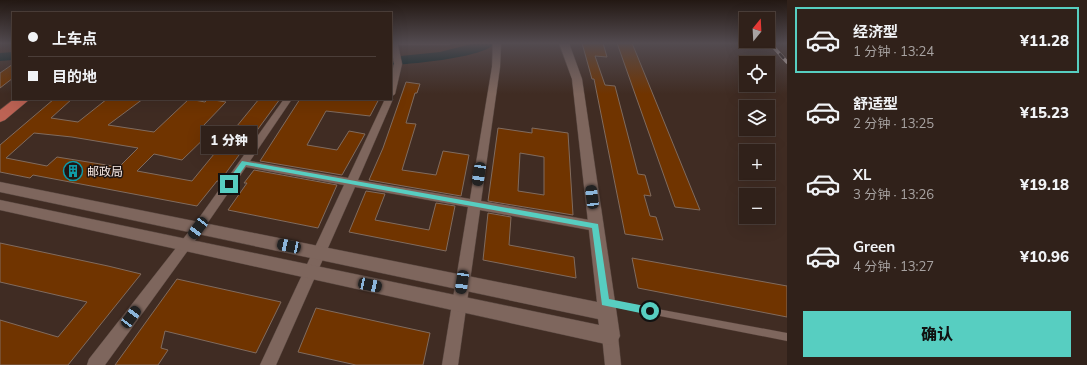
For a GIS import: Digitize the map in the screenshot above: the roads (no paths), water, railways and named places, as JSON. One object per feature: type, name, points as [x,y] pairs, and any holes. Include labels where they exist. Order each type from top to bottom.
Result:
[{"type":"main road","points":[[0,102],[12,93]]},
{"type":"main road","points":[[0,117],[22,100]]},
{"type":"street","points":[[393,82],[398,64],[397,60]]},
{"type":"street","points":[[450,365],[496,60]]},
{"type":"street","points":[[570,60],[577,79],[613,365]]},
{"type":"street","points":[[95,365],[198,228],[287,100]]},
{"type":"street","points":[[268,365],[389,100]]},
{"type":"street","points":[[244,163],[595,226]]},
{"type":"street","points":[[0,187],[462,282],[606,307]]},
{"type":"street","points":[[0,205],[610,336]]},
{"type":"lane","points":[[606,307],[787,337]]},
{"type":"waterway","points":[[392,61],[403,60]]},
{"type":"place","name":"邮政局","points":[[73,171]]}]
